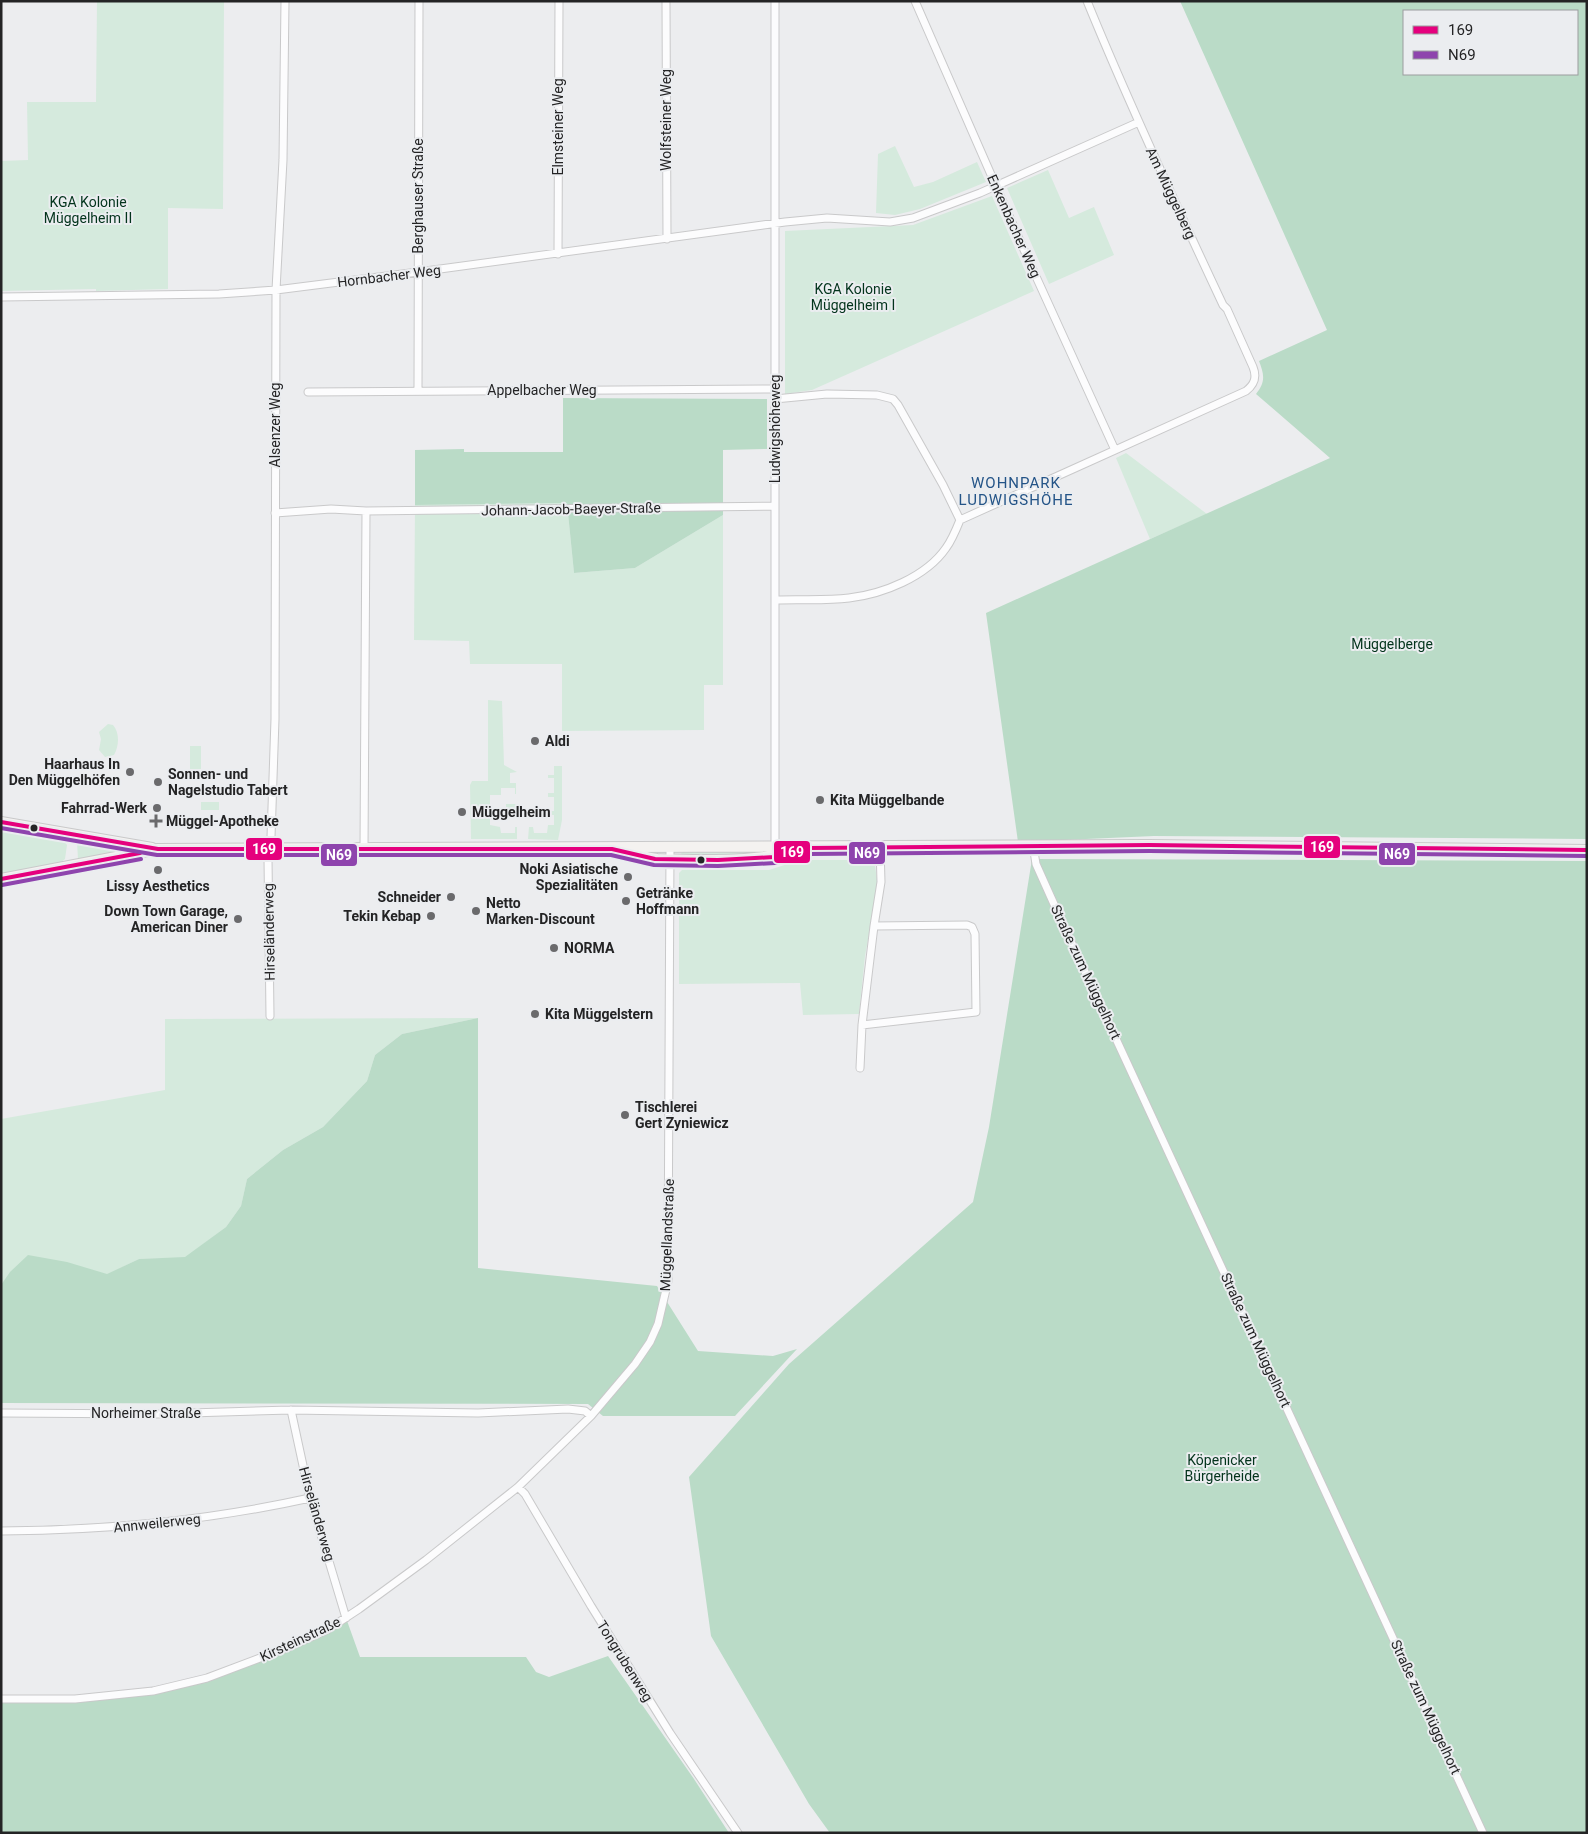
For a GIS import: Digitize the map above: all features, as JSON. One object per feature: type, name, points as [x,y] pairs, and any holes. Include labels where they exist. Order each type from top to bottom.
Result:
[{"type":"main road","points":[[1,822],[158,849],[670,847],[774,852],[808,848],[1033,845],[1587,850]]},
{"type":"main road","points":[[612,848],[642,857],[670,859],[755,860],[774,852]]},
{"type":"main road","points":[[1,879],[158,849]]},
{"type":"street","name":"Alsenzer Weg","points":[[269,849],[275,719],[276,290],[283,160],[285,1]]},
{"type":"street","name":"Berghauser Straße","points":[[418,390],[419,1]]},
{"type":"street","name":"Elmsteiner Weg","points":[[558,254],[559,1]]},
{"type":"street","name":"Wolfsteiner Weg","points":[[666,1],[667,239]]},
{"type":"street","name":"Ludwigshöheweg","points":[[774,852],[776,600],[775,1]]},
{"type":"street","name":"Enkenbacher Weg","points":[[915,1],[1115,450]]},
{"type":"street","name":"Am Müggelberg","points":[[1087,1],[1184,223],[1223,306],[1227,309],[1256,377],[1254,384],[1246,390],[1115,450]]},
{"type":"street","name":"Hornbacher Weg","points":[[1,297],[219,294],[276,290],[827,218],[901,221],[996,186],[1139,122]]},
{"type":"street","name":"Appelbacher Weg","points":[[308,392],[775,389]]},
{"type":"street","points":[[776,399],[835,394],[877,394],[892,400],[898,405],[932,464],[960,520]]},
{"type":"street","points":[[776,600],[863,596],[897,584],[916,574],[936,559],[945,549],[960,520],[1115,450]]},
{"type":"street","name":"Johann-Jacob-Baeyer-Straße","points":[[275,513],[331,509],[366,512],[775,506]]},
{"type":"street","points":[[364,849],[366,512]]},
{"type":"street","name":"Straße zum Müggelhort","points":[[1033,845],[1036,864],[1046,886],[1483,1833]]},
{"type":"street","name":"Müggellandstraße","points":[[591,1416],[635,1364],[650,1342],[658,1324],[668,1281],[670,847]]},
{"type":"street","points":[[860,1068],[862,1024],[874,926],[882,882],[880,847]]},
{"type":"street","name":"Hirseländerweg","points":[[269,849],[270,1016]]},
{"type":"street","points":[[862,1024],[976,1012],[975,934],[972,927],[874,926]]},
{"type":"street","points":[[291,1410],[478,1413],[568,1409],[585,1411],[591,1416]]},
{"type":"street","name":"Hirseländerweg","points":[[291,1410],[310,1498],[346,1618]]},
{"type":"street","name":"Norheimer Straße","points":[[1,1413],[157,1414],[291,1410]]},
{"type":"street","name":"Kirsteinstraße","points":[[1,1699],[75,1699],[152,1692],[207,1678],[327,1630],[446,1545],[518,1487],[591,1416]]},
{"type":"street","name":"Tongrubenweg","points":[[518,1487],[525,1494],[591,1606],[670,1733],[738,1833]]},
{"type":"street","name":"Annweilerweg","points":[[1,1531],[146,1525],[234,1514],[310,1498]]},
{"type":"green space","name":"KGA Kolonie Müggelheim II","points":[[97,1],[224,1],[223,209],[168,208],[168,289],[1,291],[1,161],[28,160],[27,102],[96,102]]},
{"type":"green space","name":"Müggelberge","points":[[1180,1],[1587,1],[1587,839],[1154,836],[1018,842],[986,613],[1330,458],[1256,394],[1263,382],[1259,361],[1327,330]]},
{"type":"green space","points":[[895,146],[914,187],[933,182],[977,162],[986,182],[920,209],[895,215],[876,213],[878,154]]},
{"type":"green space","points":[[1048,170],[1069,218],[1094,207],[1114,255],[1049,284],[1007,188]]},
{"type":"green space","name":"KGA Kolonie Müggelheim I","points":[[992,196],[1034,291],[812,390],[785,394],[785,231],[913,225]]},
{"type":"green space","points":[[563,398],[767,399],[767,449],[723,450],[723,515],[635,568],[574,573],[567,503],[415,505],[415,450],[464,449],[464,452],[563,452]]},
{"type":"green space","points":[[1126,453],[1207,514],[1150,539],[1116,458]]},
{"type":"green space","points":[[567,503],[574,573],[635,568],[723,515],[723,685],[704,685],[704,730],[562,731],[562,664],[470,664],[469,641],[414,640],[415,505]]},
{"type":"green space","points":[[488,700],[502,701],[504,765],[517,772],[510,773],[510,783],[516,783],[516,794],[515,788],[501,788],[501,795],[490,795],[490,825],[500,827],[501,833],[515,833],[515,827],[517,827],[517,839],[471,839],[470,785],[472,781],[488,781]]},
{"type":"green space","points":[[108,724],[113,725],[115,728],[118,744],[114,755],[105,757],[99,750],[101,739],[99,732]]},
{"type":"green space","points":[[190,746],[201,746],[201,769],[190,769]]},
{"type":"green space","points":[[554,766],[562,766],[562,820],[558,840],[528,839],[529,827],[533,827],[534,833],[547,833],[548,825],[554,825],[554,815],[548,815],[548,811],[554,811],[554,797],[548,797],[548,793],[554,793],[554,778],[548,778],[548,775],[554,775]]},
{"type":"green space","points":[[201,802],[219,802],[219,810],[201,810]]},
{"type":"green space","points":[[506,804],[516,804],[516,817],[506,817]]},
{"type":"green space","points":[[1,826],[61,837],[67,845],[65,859],[59,864],[1,875]]},
{"type":"green space","points":[[79,839],[115,846],[118,850],[117,852],[78,859],[77,842]]},
{"type":"green space","points":[[752,852],[752,855],[682,855],[681,853]]},
{"type":"green space","name":"Köpenicker Bürgerheide","points":[[1032,859],[1587,861],[1587,1833],[830,1833],[809,1804],[711,1636],[689,1477],[789,1364],[973,1202],[989,1127]]},
{"type":"green space","points":[[800,860],[874,860],[878,885],[865,956],[859,1014],[803,1015],[800,983],[679,984],[679,873],[682,870],[769,870]]},
{"type":"green space","points":[[478,1018],[402,1034],[375,1055],[367,1081],[323,1127],[283,1150],[247,1179],[241,1206],[226,1227],[185,1258],[139,1259],[108,1274],[1,1285],[1,1119],[165,1090],[165,1019]]},
{"type":"green space","points":[[478,1018],[478,1268],[657,1286],[698,1351],[773,1356],[797,1349],[735,1416],[603,1416],[588,1404],[1,1403],[1,1285],[10,1272],[28,1255],[67,1262],[107,1274],[139,1259],[185,1257],[226,1227],[241,1206],[247,1179],[283,1150],[323,1127],[367,1081],[375,1055],[402,1034]]},
{"type":"green space","points":[[346,1618],[360,1657],[526,1657],[536,1672],[549,1677],[608,1656],[694,1779],[729,1833],[1,1833],[1,1698],[141,1693],[240,1666]]},
{"type":"transit line","name":"169","points":[[1,822],[158,849],[612,849],[655,859],[718,860],[774,857],[808,848],[1149,845],[1587,850]]},
{"type":"transit line","name":"N69","points":[[1,828],[157,855],[611,855],[654,865],[718,866],[775,863],[809,854],[1149,851],[1587,856]]},
{"type":"transit line","name":"169","points":[[1,879],[140,853]]},
{"type":"transit line","name":"N69","points":[[2,885],[141,859]]},
{"type":"place","name":"Aldi","points":[[535,741]]},
{"type":"place","name":"Haarhaus In Den Müggelhöfen","points":[[130,772]]},
{"type":"place","name":"Sonnen- und Nagelstudio Tabert","points":[[158,782]]},
{"type":"place","name":"Kita Müggelbande","points":[[820,800]]},
{"type":"place","name":"Fahrrad-Werk","points":[[157,808]]},
{"type":"place","name":"Müggelheim","points":[[462,812]]},
{"type":"place","name":"Müggel-Apotheke","points":[[156,821]]},
{"type":"place","name":"Lissy Aesthetics","points":[[158,870]]},
{"type":"place","name":"Noki Asiatische Spezialitäten","points":[[628,877]]},
{"type":"place","name":"Schneider","points":[[451,897]]},
{"type":"place","name":"Getränke Hoffmann","points":[[626,901]]},
{"type":"place","name":"Netto Marken-Discount","points":[[476,911]]},
{"type":"place","name":"Tekin Kebap","points":[[431,916]]},
{"type":"place","name":"Down Town Garage, American Diner","points":[[238,919]]},
{"type":"place","name":"NORMA","points":[[554,948]]},
{"type":"place","name":"Kita Müggelstern","points":[[535,1014]]},
{"type":"place","name":"Tischlerei Gert Zyniewicz","points":[[625,1115]]},
{"type":"district","name":"WOHNPARK LUDWIGSHÖHE","points":[[1016,492]]}]
